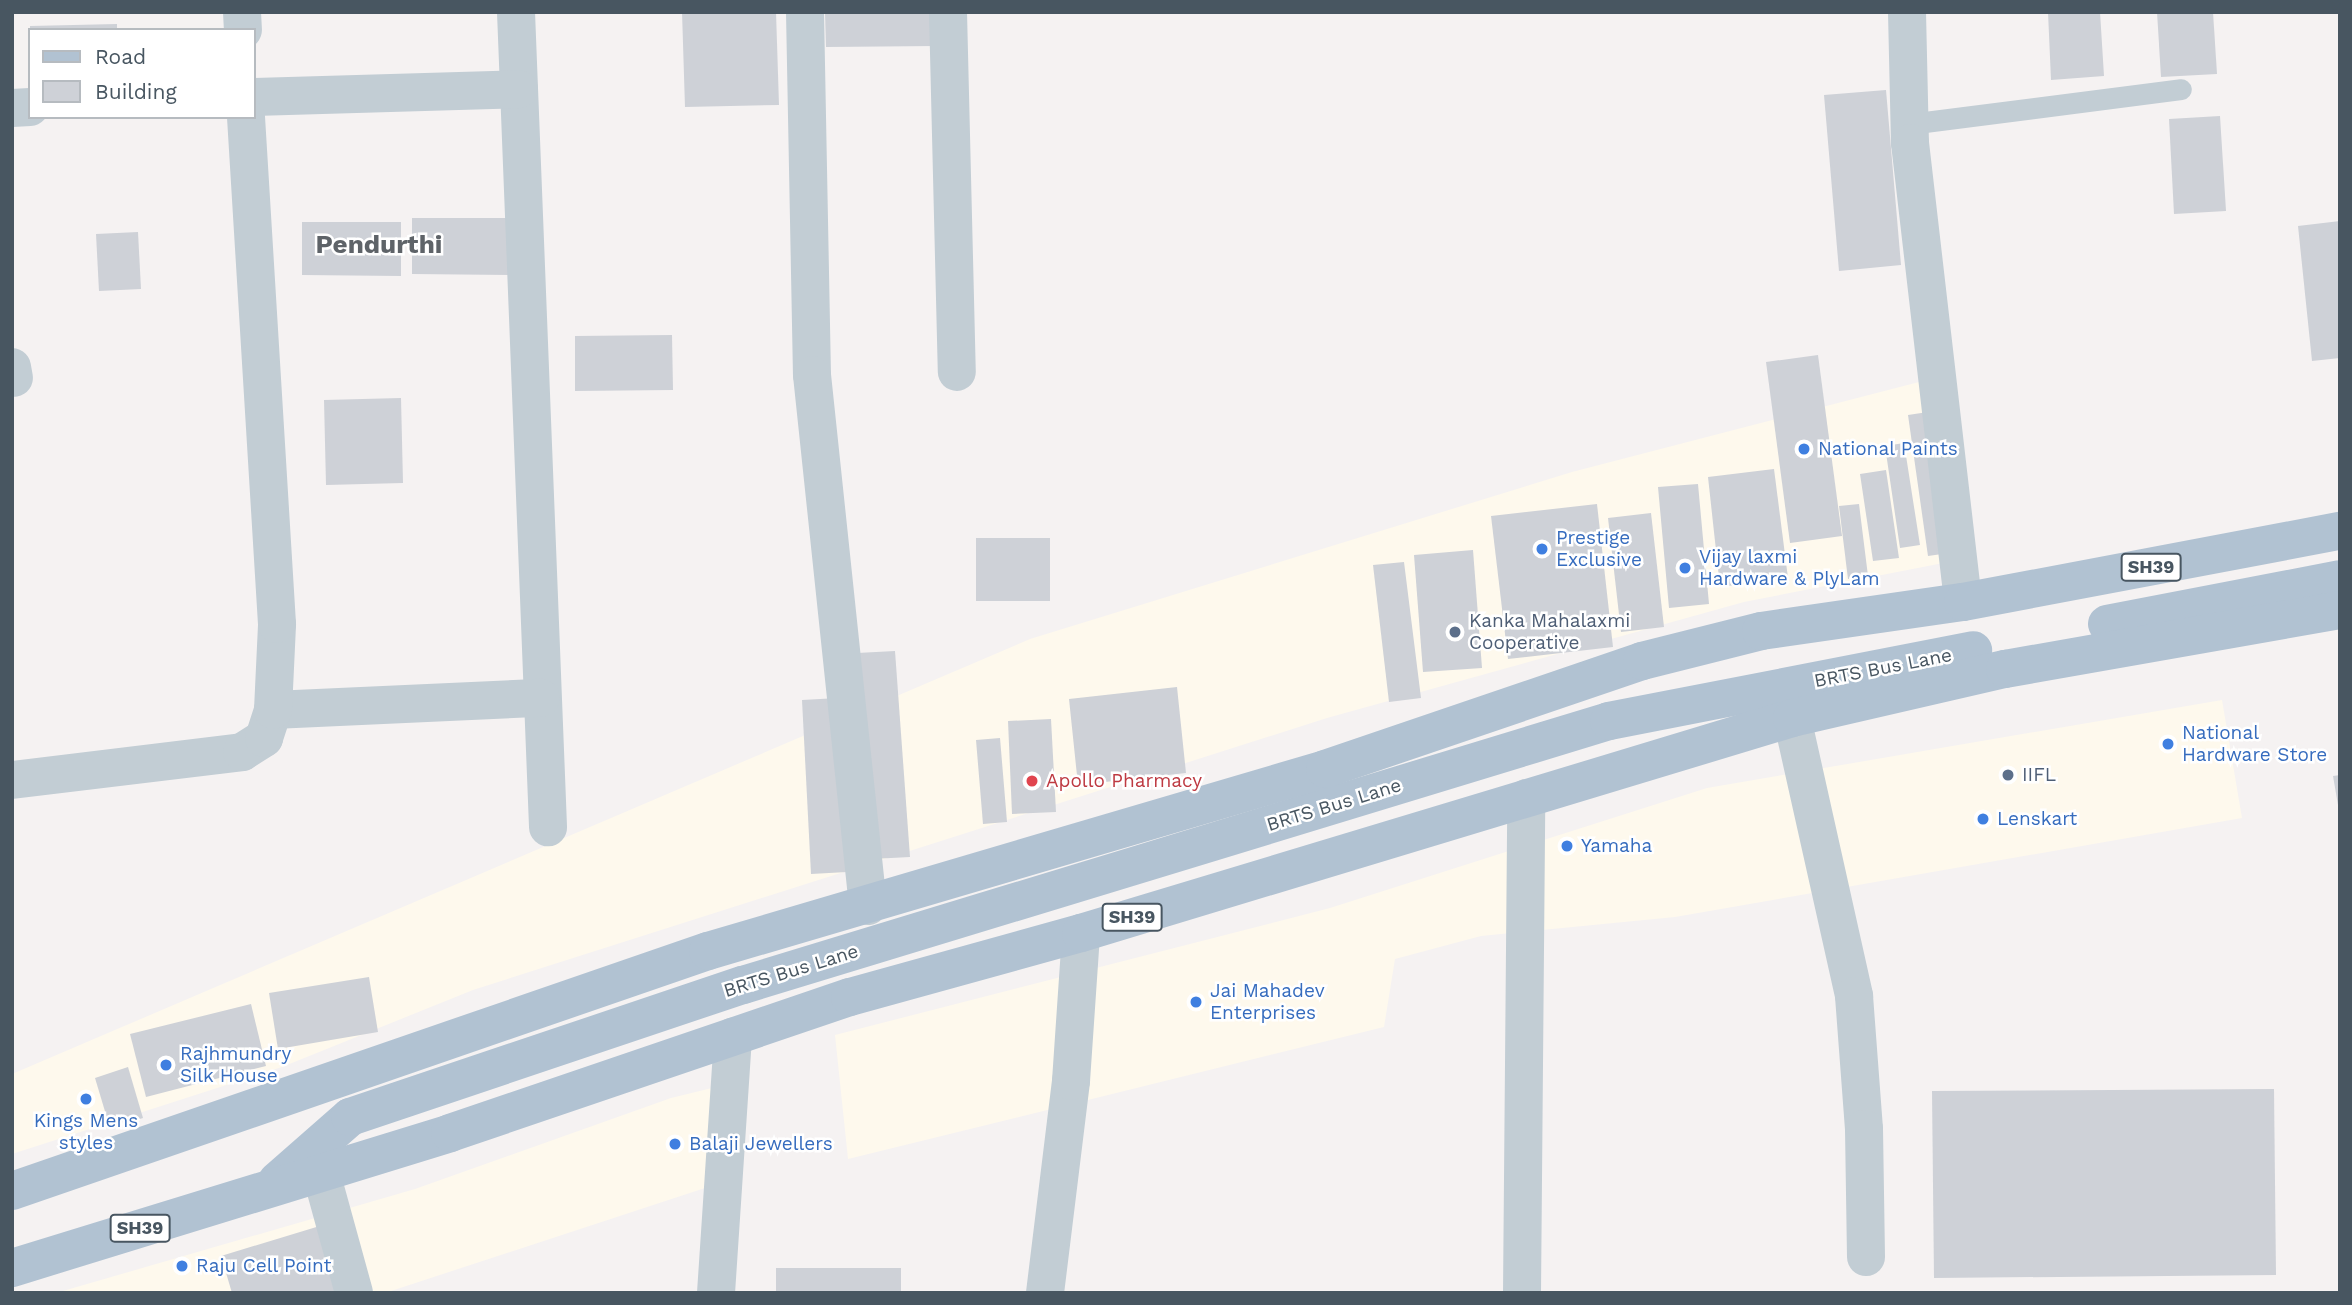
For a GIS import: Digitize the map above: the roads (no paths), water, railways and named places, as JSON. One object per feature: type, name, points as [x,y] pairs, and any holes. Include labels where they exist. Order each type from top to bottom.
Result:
[{"type":"main road","name":"SH39","points":[[12,1191],[708,951],[868,906],[1325,769],[1642,661],[1761,631],[1963,602],[2340,531]]},
{"type":"main road","name":"BRTS Bus Lane","points":[[350,1117],[744,985],[1609,721],[2340,579]]},
{"type":"main road","name":"SH39","points":[[12,1268],[321,1173],[850,997],[1081,933],[1792,718],[2004,669],[2340,610]]},
{"type":"main road","points":[[256,1105],[350,1117]]},
{"type":"main road","points":[[267,1189],[350,1117]]},
{"type":"street","points":[[516,12],[548,827]]},
{"type":"street","points":[[805,12],[812,375],[868,906]]},
{"type":"street","points":[[948,12],[957,372]]},
{"type":"street","points":[[1907,12],[1909,124],[1924,290],[1963,602]]},
{"type":"street","points":[[256,97],[519,89]]},
{"type":"street","points":[[12,780],[242,752],[264,738],[273,710],[277,624],[246,119]]},
{"type":"street","points":[[273,710],[541,698]]},
{"type":"street","points":[[1792,718],[1854,996],[1864,1129],[1866,1257]]},
{"type":"street","points":[[1522,1293],[1526,798]]},
{"type":"street","points":[[1045,1293],[1071,1081],[1081,933]]},
{"type":"street","points":[[716,1293],[733,1037]]},
{"type":"street","points":[[321,1173],[354,1293]]},
{"type":"lane","points":[[1909,124],[2180,89]]},
{"type":"place","name":"National Paints","points":[[1804,449]]},
{"type":"place","name":"Prestige Exclusive","points":[[1542,549]]},
{"type":"place","name":"Vijay laxmi Hardware & PlyLam","points":[[1685,568]]},
{"type":"place","name":"Kanka Mahalaxmi Cooperative","points":[[1455,632]]},
{"type":"place","name":"National Hardware Store","points":[[2168,744]]},
{"type":"place","name":"IIFL","points":[[2008,775]]},
{"type":"place","name":"Apollo Pharmacy","points":[[1032,781]]},
{"type":"place","name":"Lenskart","points":[[1983,819]]},
{"type":"place","name":"Yamaha","points":[[1567,846]]},
{"type":"place","name":"Jai Mahadev Enterprises","points":[[1196,1002]]},
{"type":"place","name":"Rajhmundry Silk House","points":[[166,1065]]},
{"type":"place","name":"Kings Mens styles","points":[[86,1099]]},
{"type":"place","name":"Balaji Jewellers","points":[[675,1144]]},
{"type":"place","name":"Raju Cell Point","points":[[182,1266]]},
{"type":"district","name":"Pendurthi","points":[[379,245]]}]
